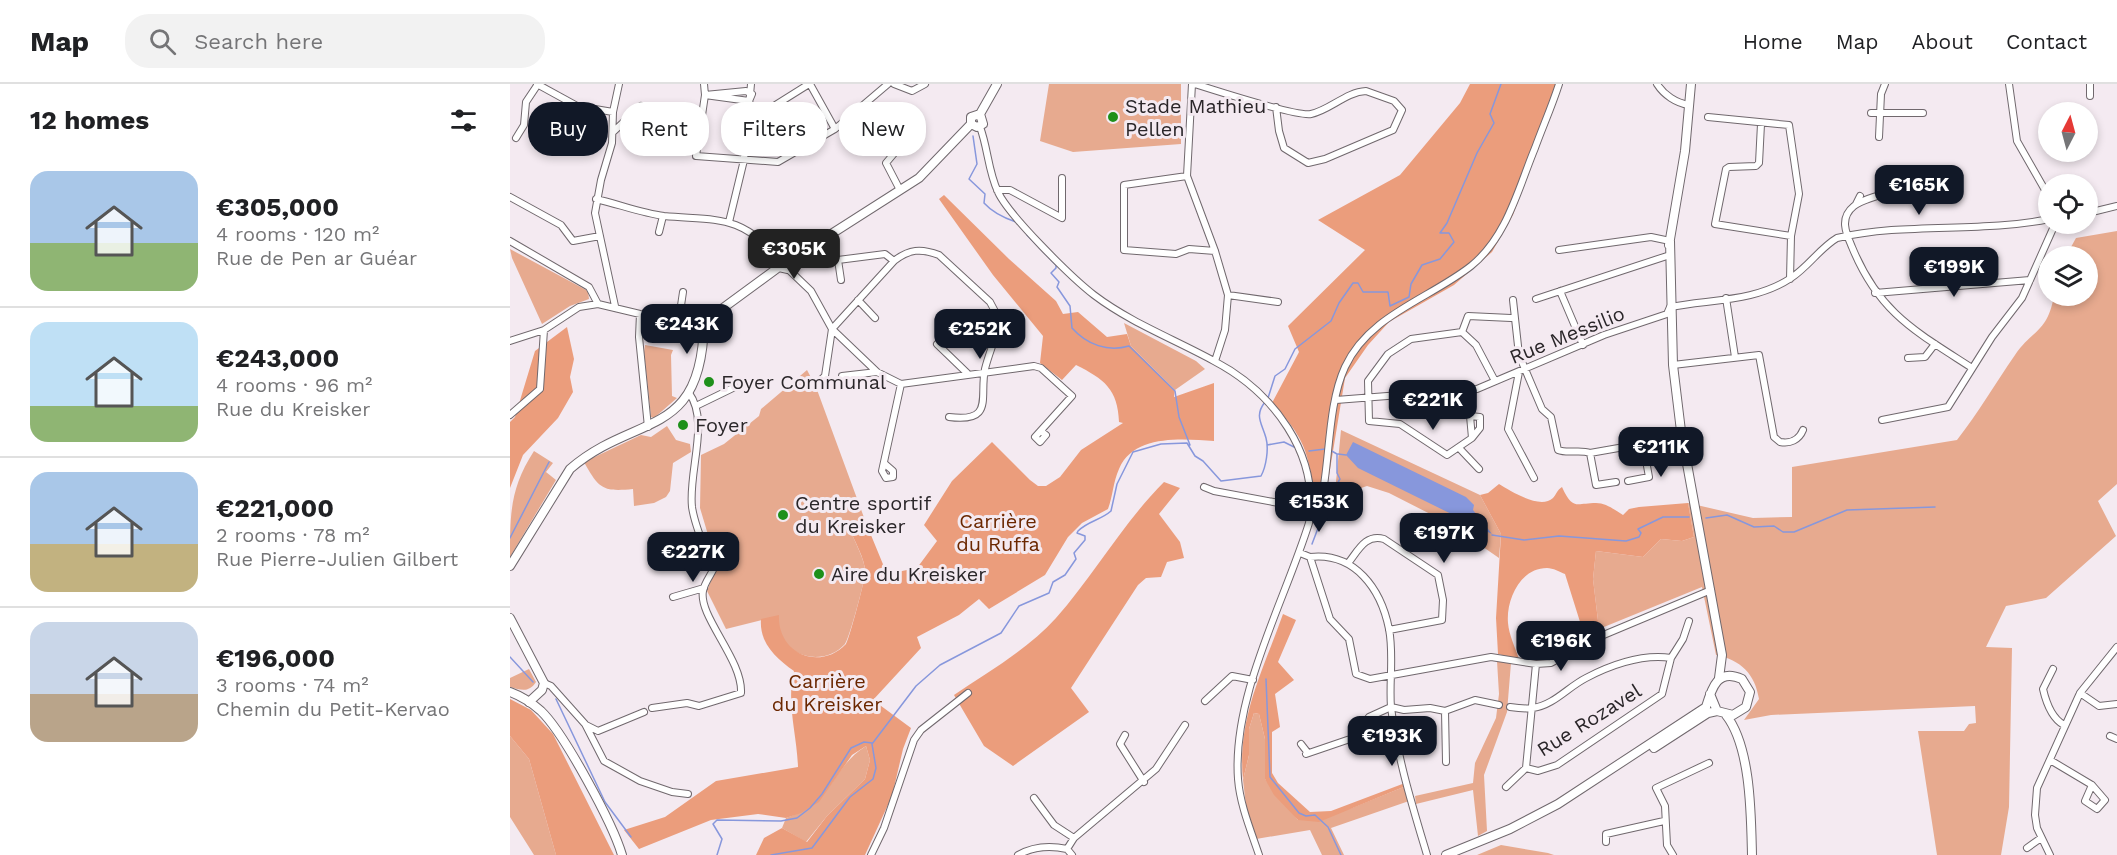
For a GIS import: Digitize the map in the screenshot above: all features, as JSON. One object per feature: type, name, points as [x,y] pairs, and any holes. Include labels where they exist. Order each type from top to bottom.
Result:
[{"type":"main road","points":[[1446,855],[1510,828],[1558,804],[1706,707],[1719,678],[1722,655],[1681,431],[1668,311],[1667,256],[1682,175],[1692,84]]},
{"type":"main road","points":[[1668,311],[1670,241]]},
{"type":"main road","points":[[1722,655],[1750,692],[1750,700],[1740,713],[1740,745],[1751,808],[1752,855]]},
{"type":"main road","points":[[1719,678],[1735,675]]},
{"type":"main road","points":[[510,692],[529,702],[552,723],[581,772],[622,855]]},
{"type":"main road","points":[[1710,694],[1717,711]]},
{"type":"main road","points":[[1460,855],[1550,815],[1708,713],[1717,711],[1726,715],[1732,723],[1740,745]]},
{"type":"main road","points":[[1726,715],[1740,713]]},
{"type":"street","points":[[516,138],[524,125],[526,102],[537,84],[577,106],[613,112]]},
{"type":"street","points":[[615,306],[595,213],[596,199],[609,159],[613,112],[619,84]]},
{"type":"street","points":[[704,84],[705,95],[696,156],[778,162],[835,129],[888,84]]},
{"type":"street","points":[[751,84],[751,102]]},
{"type":"street","points":[[781,102],[810,84],[835,129]]},
{"type":"street","points":[[894,84],[912,91],[925,84]]},
{"type":"street","points":[[997,84],[980,114],[973,115],[997,190],[1012,213],[1094,295],[1136,323],[1215,361],[1259,394],[1275,410],[1298,441],[1306,468],[1311,509],[1300,553],[1253,680],[1241,724],[1238,761],[1242,801],[1258,855]]},
{"type":"street","points":[[1215,361],[1225,330],[1228,295],[1215,251],[1187,176],[1193,84],[1276,107],[1299,114],[1312,114],[1359,91],[1366,91],[1395,101],[1402,110],[1393,130],[1325,159],[1308,163],[1284,148],[1278,130],[1276,107]]},
{"type":"street","points":[[1204,487],[1214,491],[1311,509],[1320,502],[1336,400],[1345,367],[1374,331],[1399,311],[1472,266],[1492,243],[1511,211],[1559,84]]},
{"type":"street","points":[[1657,84],[1662,92],[1689,105]]},
{"type":"street","points":[[1879,137],[1881,94],[1885,84]]},
{"type":"street","points":[[2009,84],[2017,141],[2038,178]]},
{"type":"street","points":[[2090,84],[2090,96]]},
{"type":"street","points":[[705,95],[749,101],[752,94]]},
{"type":"street","points":[[1871,113],[1923,113]]},
{"type":"street","points":[[1708,117],[1728,117],[1761,124],[1787,124],[1790,128],[1792,159],[1799,194],[1791,236],[1790,279]]},
{"type":"street","points":[[1761,124],[1759,163],[1756,166],[1726,169],[1715,224],[1791,236]]},
{"type":"street","points":[[510,341],[544,330],[579,307],[598,304],[615,306],[640,314],[704,322],[784,264],[931,168],[958,135],[976,125]]},
{"type":"street","points":[[613,132],[620,126]]},
{"type":"street","points":[[729,222],[745,156]]},
{"type":"street","points":[[892,156],[886,163],[900,190]]},
{"type":"street","points":[[1187,176],[1124,185],[1124,250],[1176,254],[1189,249],[1215,251]]},
{"type":"street","points":[[1908,177],[1911,187]]},
{"type":"street","points":[[997,190],[1010,190],[1062,218],[1062,178]]},
{"type":"street","points":[[1856,204],[1911,187],[1922,191]]},
{"type":"street","points":[[1860,196],[1845,221],[1846,236],[1856,260],[1875,293],[1906,326],[1972,368]]},
{"type":"street","points":[[510,197],[561,225],[573,241],[600,236]]},
{"type":"street","points":[[596,199],[663,216],[684,215],[729,222],[746,228],[811,291],[832,329],[877,372],[901,384],[968,373],[1034,366],[1041,368],[1072,396],[1041,430]]},
{"type":"street","points":[[2098,211],[2117,206]]},
{"type":"street","points":[[659,232],[663,216]]},
{"type":"street","points":[[1846,236],[1940,226],[2018,224],[2038,221]]},
{"type":"street","points":[[1882,420],[1948,407],[1992,337],[2022,298],[2051,234]]},
{"type":"street","name":"Rue Messilio","points":[[1336,400],[1455,393],[1477,389],[1668,311],[1726,298],[1758,295],[1790,279],[1812,263],[1828,243],[1846,236]]},
{"type":"street","points":[[1559,250],[1651,237],[1670,241]]},
{"type":"street","points":[[510,241],[589,287],[598,304]]},
{"type":"street","points":[[814,386],[825,376],[832,329],[894,261],[916,250],[939,255],[990,302],[999,319],[985,372],[985,401],[982,408],[971,417],[950,417]]},
{"type":"street","points":[[841,280],[838,260],[885,254],[894,261]]},
{"type":"street","points":[[1536,299],[1667,256]]},
{"type":"street","points":[[1875,293],[2030,280]]},
{"type":"street","points":[[1560,291],[1583,345]]},
{"type":"street","points":[[679,319],[683,292]]},
{"type":"street","points":[[1228,295],[1278,302]]},
{"type":"street","points":[[1726,298],[1735,357]]},
{"type":"street","points":[[858,300],[874,318]]},
{"type":"street","points":[[1513,300],[1519,355],[1542,409],[1551,417],[1558,450],[1564,452],[1582,450],[1590,453],[1664,440],[1665,435],[1681,431]]},
{"type":"street","points":[[1459,313],[1467,316],[1511,318]]},
{"type":"street","points":[[640,314],[639,337],[648,427]]},
{"type":"street","points":[[1462,332],[1467,316]]},
{"type":"street","points":[[510,566],[570,469],[585,458],[671,414],[689,393],[696,375],[704,322]]},
{"type":"street","points":[[510,415],[540,389],[544,330]]},
{"type":"street","points":[[1462,332],[1476,345],[1495,381]]},
{"type":"street","points":[[1462,332],[1411,339],[1388,354],[1368,381],[1369,422],[1400,424],[1447,455],[1460,449],[1480,429],[1480,417],[1470,416]]},
{"type":"street","points":[[936,344],[968,373]]},
{"type":"street","points":[[1908,358],[1925,357],[1935,344]]},
{"type":"street","points":[[1673,365],[1758,355],[1776,441],[1790,442],[1800,436],[1803,430]]},
{"type":"street","points":[[842,376],[877,372]]},
{"type":"street","points":[[1519,372],[1508,429],[1534,478]]},
{"type":"street","points":[[885,464],[901,384]]},
{"type":"street","points":[[698,405],[735,387]]},
{"type":"street","points":[[652,708],[687,703],[699,706],[741,693],[732,657],[704,602],[704,588],[713,570],[692,508],[698,405],[689,393]]},
{"type":"street","points":[[1455,393],[1470,416],[1472,438]]},
{"type":"street","points":[[1628,481],[1649,477],[1643,444]]},
{"type":"street","points":[[1460,449],[1479,470]]},
{"type":"street","points":[[1590,453],[1596,485],[1616,482]]},
{"type":"street","points":[[1349,562],[1366,540],[1376,537],[1384,539],[1438,575],[1443,600],[1442,620],[1389,630]]},
{"type":"street","points":[[1300,553],[1310,557],[1320,556],[1349,562],[1380,599],[1389,630],[1392,675],[1391,707],[1413,807],[1427,855]]},
{"type":"street","points":[[1310,557],[1330,619],[1349,639],[1356,674],[1370,679],[1491,657],[1536,664],[1560,659],[1594,639],[1711,590]]},
{"type":"street","points":[[673,597],[704,588]]},
{"type":"street","points":[[510,618],[544,683],[551,686],[585,724],[604,761],[640,781],[672,792],[688,794]]},
{"type":"street","points":[[1671,658],[1683,639],[1689,621]]},
{"type":"street","points":[[2050,855],[2041,838],[2035,815],[2037,788],[2080,693],[2117,647]]},
{"type":"street","name":"Rue Rozavel","points":[[1526,768],[1538,771],[1557,765],[1662,694],[1671,658],[1660,656],[1623,662],[1586,678],[1553,700],[1533,708]]},
{"type":"street","name":"Rue Rozavel","points":[[1506,787],[1526,768],[1536,664]]},
{"type":"street","points":[[2053,669],[2043,689],[2057,721],[2064,725]]},
{"type":"street","points":[[1205,701],[1232,676],[1253,680]]},
{"type":"street","points":[[529,702],[542,690],[544,683]]},
{"type":"street","points":[[871,855],[884,828],[914,740],[921,730],[968,693]]},
{"type":"street","points":[[2080,693],[2099,706],[2117,704]]},
{"type":"street","points":[[1301,744],[1307,753],[1350,739],[1369,717],[1391,707],[1404,710],[1430,708],[1445,711],[1475,700],[1498,705]]},
{"type":"street","points":[[1510,707],[1533,708]]},
{"type":"street","points":[[585,724],[598,731],[644,711]]},
{"type":"street","points":[[1445,711],[1446,762]]},
{"type":"street","points":[[1067,849],[1074,838],[1144,782],[1156,769],[1185,725]]},
{"type":"street","points":[[1125,735],[1120,744],[1144,782]]},
{"type":"street","points":[[2050,760],[2092,785]]},
{"type":"street","points":[[1673,855],[1667,845],[1665,806],[1656,788],[1709,762]]},
{"type":"street","points":[[1034,798],[1054,825],[1074,838]]},
{"type":"street","points":[[1606,842],[1606,834],[1664,821]]},
{"type":"street","points":[[2027,848],[2041,838]]},
{"type":"street","points":[[1018,855],[1029,849],[1043,846],[1067,849],[1072,855]]},
{"type":"shaded area","name":"Stade Mathieu Pellen","points":[[1049,84],[1181,84],[1181,144],[1073,152],[1040,141]]},
{"type":"shaded area","points":[[2117,231],[2117,484],[2098,501],[2116,536],[2046,598],[2006,606],[1986,647],[2012,648],[2009,807],[2001,855],[1937,855],[1918,731],[1964,731],[1969,724],[1976,723],[1975,706],[1771,715],[1744,720],[1759,699],[1757,690],[1750,675],[1740,665],[1733,660],[1716,655],[1702,587],[1599,629],[1593,579],[1596,551],[1643,557],[1661,539],[1682,541],[1694,537],[1688,503],[1753,518],[1792,517],[1792,467],[1957,440],[2015,355],[2039,330],[2052,306],[2098,306],[2098,246],[2072,246],[2076,238]]},
{"type":"shaded area","points":[[510,249],[588,291],[589,299],[570,306],[542,324]]},
{"type":"shaded area","points":[[1124,323],[1196,361],[1205,369],[1175,390],[1131,346]]},
{"type":"shaded area","points":[[645,345],[673,350],[671,355],[672,396],[677,398],[654,418],[651,417]]},
{"type":"shaded area","name":"Centre sportif du Kreisker","points":[[807,370],[816,387],[866,523],[850,529],[862,557],[865,573],[850,632],[845,644],[838,650],[820,657],[810,657],[793,650],[779,632],[778,616],[726,629],[707,591],[717,565],[700,508],[701,455],[724,444],[759,416],[761,409]]},
{"type":"shaded area","points":[[667,426],[676,440],[690,444],[691,452],[673,463],[670,491],[666,497],[654,503],[634,506],[633,489],[615,490],[603,487],[584,462],[641,435],[651,437]]},
{"type":"shaded area","points":[[1341,430],[1480,495],[1501,534],[1499,558],[1473,540],[1456,535],[1442,520],[1389,493],[1367,486],[1343,494],[1335,492]]},
{"type":"shaded area","points":[[534,451],[553,463],[546,472],[556,480],[510,557],[513,502],[520,477]]},
{"type":"shaded area","points":[[1497,661],[1511,663],[1507,712],[1484,775],[1487,831],[1478,836],[1473,790],[1416,804],[1415,796],[1473,783],[1475,763],[1496,718],[1499,694]]},
{"type":"shaded area","points":[[529,669],[536,682],[531,688],[524,690],[510,687],[510,678]]},
{"type":"shaded area","points":[[1254,713],[1259,714],[1265,739],[1265,779],[1298,820],[1352,808],[1406,786],[1409,801],[1331,828],[1344,855],[1322,855],[1310,830],[1256,839],[1246,806],[1243,780],[1249,755],[1249,729]]},
{"type":"shaded area","points":[[510,736],[529,759],[556,855],[534,855],[510,817]]},
{"type":"shaded area","points":[[866,746],[870,760],[865,779],[827,816],[806,842],[782,828],[786,818],[814,803],[845,764]]},
{"type":"shaded area","points":[[1501,845],[1548,853],[1554,855],[1477,855]]},
{"type":"green space","points":[[1470,84],[1561,84],[1513,215],[1492,252],[1454,285],[1389,322],[1368,345],[1345,378],[1325,500],[1313,497],[1310,468],[1303,446],[1291,425],[1272,403],[1299,352],[1288,326],[1365,250],[1318,220],[1400,175],[1460,103]]},
{"type":"green space","points":[[944,195],[1009,259],[1056,301],[1063,314],[1078,312],[1107,337],[1127,334],[1131,346],[1175,390],[1174,397],[1214,383],[1214,441],[1160,441],[1136,450],[1126,458],[1119,469],[1108,509],[1082,523],[1068,537],[1045,575],[989,609],[979,599],[959,615],[917,637],[921,648],[873,700],[911,728],[903,749],[892,796],[865,855],[756,855],[764,838],[782,828],[807,842],[827,816],[865,779],[870,760],[866,746],[852,755],[819,802],[801,813],[786,818],[758,814],[711,820],[639,849],[624,830],[665,817],[716,781],[798,767],[791,707],[794,671],[775,655],[766,643],[761,628],[761,619],[779,615],[780,628],[785,640],[792,648],[812,657],[824,657],[846,644],[857,610],[865,573],[862,557],[850,529],[866,523],[887,574],[917,568],[937,541],[924,525],[952,481],[992,442],[1030,480],[1038,486],[1046,486],[1060,477],[1081,450],[1123,423],[1119,422],[1116,401],[1102,380],[1076,365],[1062,380],[1040,363],[1043,336],[993,275],[939,199]]},
{"type":"green space","points":[[567,327],[574,359],[570,377],[573,392],[558,418],[523,455],[510,488],[510,422],[515,417],[535,351]]},
{"type":"green space","points":[[1164,482],[1180,488],[1159,514],[1180,542],[1184,558],[1167,562],[1161,577],[1146,578],[1138,585],[1071,688],[1089,712],[1013,766],[984,746],[954,695],[1007,660],[1056,618],[1135,514]]},
{"type":"green space","points":[[1499,484],[1533,501],[1541,502],[1553,498],[1562,487],[1572,503],[1603,504],[1623,515],[1629,509],[1639,507],[1688,503],[1694,537],[1682,541],[1661,539],[1643,557],[1596,551],[1593,579],[1599,629],[1585,639],[1581,638],[1581,625],[1565,574],[1547,568],[1529,573],[1522,579],[1512,595],[1509,605],[1508,623],[1519,659],[1498,654],[1496,618],[1501,534],[1480,495],[1488,493]]},
{"type":"green space","points":[[1283,614],[1296,620],[1278,662],[1294,680],[1275,694],[1280,727],[1272,732],[1272,773],[1278,783],[1310,812],[1331,811],[1405,783],[1406,786],[1319,822],[1298,820],[1274,795],[1265,779],[1265,739],[1259,714],[1254,713],[1249,729],[1249,755],[1243,780],[1242,757],[1248,715],[1253,695]]},
{"type":"green space","points":[[510,699],[531,710],[553,734],[614,855],[556,855],[529,759],[510,736]]},
{"type":"water","points":[[1353,442],[1466,497],[1474,505],[1473,510],[1492,534],[1358,468],[1346,455]]},
{"type":"waterway","points":[[1268,398],[1275,376],[1285,369],[1295,349],[1331,321],[1339,303],[1353,283],[1358,283],[1363,292],[1388,292],[1390,306],[1409,297],[1411,284],[1422,265],[1440,259],[1454,242],[1449,233],[1440,233],[1447,223],[1477,153],[1494,123],[1490,114],[1501,84]]},
{"type":"waterway","points":[[973,136],[977,164],[969,179],[985,194],[984,203],[987,207],[1016,222]]},
{"type":"waterway","points":[[1027,235],[1056,265],[1051,273],[1059,282],[1057,287],[1070,306],[1072,328],[1084,339],[1098,346],[1113,348],[1129,346],[1175,391],[1179,417],[1190,445]]},
{"type":"waterway","points":[[771,855],[812,848],[850,797],[873,779],[876,768],[872,744],[916,686],[940,665],[1001,633],[1019,606],[1049,593],[1053,582],[1065,575],[1076,559],[1074,553],[1085,540],[1085,536],[1077,533],[1078,531],[1111,511],[1117,484],[1133,452],[1161,444],[1187,443],[1195,456],[1203,461],[1221,481],[1261,476],[1266,463],[1267,447],[1259,416],[1265,402]]},
{"type":"waterway","points":[[1267,445],[1284,442],[1294,447]]},
{"type":"waterway","points":[[1309,451],[1325,449]]},
{"type":"waterway","points":[[1330,450],[1337,454],[1337,473],[1340,479],[1337,484]]},
{"type":"waterway","points":[[1338,454],[1346,455]]},
{"type":"waterway","points":[[510,538],[549,462]]},
{"type":"waterway","points":[[1312,544],[1331,494]]},
{"type":"waterway","points":[[1706,518],[1727,515],[1754,527],[1774,526],[1783,532],[1794,532],[1847,510],[1935,507]]},
{"type":"waterway","points":[[1492,535],[1524,540],[1559,536],[1626,541],[1639,537],[1641,533],[1638,529],[1663,517],[1689,517]]},
{"type":"waterway","points":[[510,657],[533,682]]},
{"type":"waterway","points":[[1266,679],[1270,777],[1299,813],[1306,816],[1315,815],[1328,827],[1341,855]]},
{"type":"waterway","points":[[556,699],[605,802],[631,837]]},
{"type":"waterway","points":[[717,855],[722,839],[713,824],[717,820],[781,821],[797,818],[822,794],[851,748],[864,742],[872,743]]},
{"type":"place","name":"Stade Mathieu Pellen","points":[[1113,117]]},
{"type":"place","name":"Foyer Communal","points":[[709,382]]},
{"type":"place","name":"Foyer","points":[[683,425]]},
{"type":"place","name":"Centre sportif du Kreisker","points":[[783,515]]},
{"type":"place","name":"Aire du Kreisker","points":[[819,574]]},
{"type":"park label","name":"Carrière du Ruffa","points":[[998,532]]},
{"type":"park label","name":"Carrière du Kreisker","points":[[827,692]]}]
